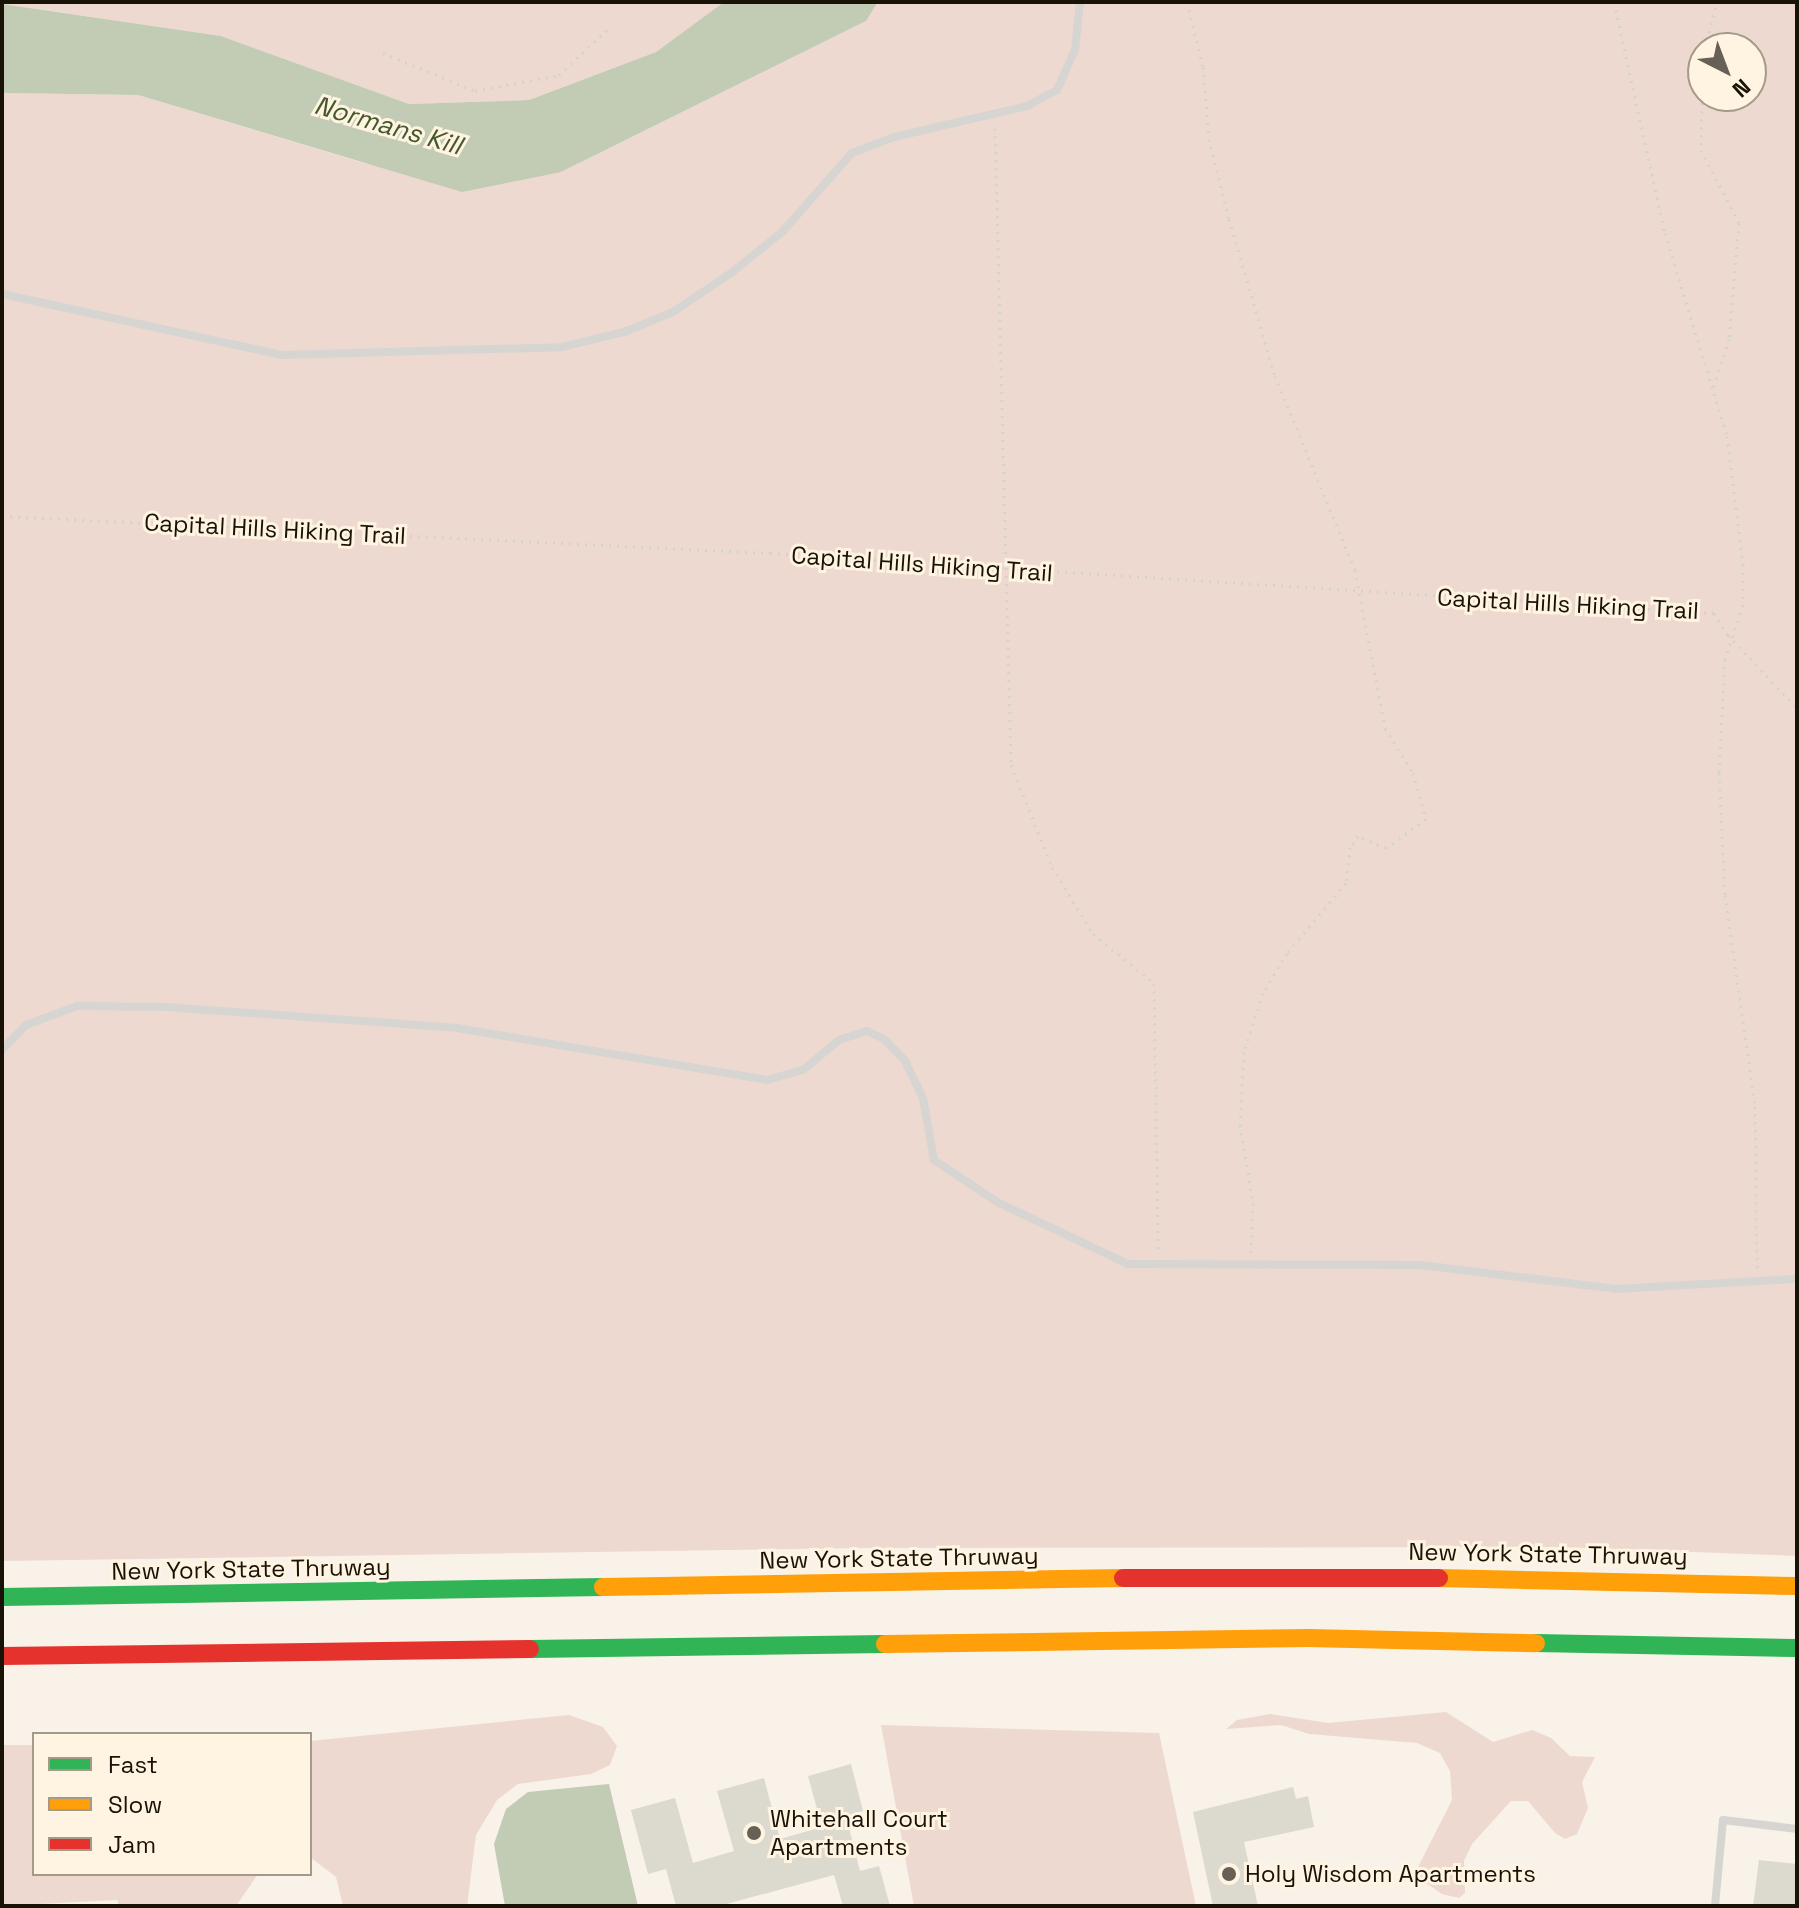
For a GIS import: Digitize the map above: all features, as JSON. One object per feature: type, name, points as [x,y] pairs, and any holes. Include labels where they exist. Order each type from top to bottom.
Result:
[{"type":"highway","name":"New York State Thruway","points":[[2,1597],[1322,1575],[1797,1586]]},
{"type":"highway","points":[[2,1656],[1308,1638],[1797,1648]]},
{"type":"lane","points":[[2,294],[281,355],[562,347],[624,332],[673,312],[720,281],[782,232],[852,153],[894,137],[1027,106],[1057,90],[1075,50],[1080,2]]},
{"type":"lane","points":[[2,1050],[26,1025],[77,1006],[166,1007],[457,1028],[767,1080],[803,1070],[839,1040],[867,1031],[884,1039],[905,1061],[923,1098],[934,1160],[999,1203],[1068,1240],[1128,1264],[1421,1265],[1616,1289],[1797,1279]]},
{"type":"lane","points":[[1715,1906],[1723,1820],[1797,1829]]},
{"type":"path","points":[[1187,2],[1203,67],[1209,139],[1229,219],[1275,376],[1360,591],[1385,728],[1413,773],[1426,819],[1386,848],[1358,836],[1350,847],[1346,883],[1287,953],[1263,993],[1244,1052],[1240,1125],[1253,1203],[1251,1263]]},
{"type":"path","points":[[1614,2],[1665,233],[1727,436],[1743,565],[1743,605],[1730,637],[1719,773],[1725,895],[1755,1106],[1757,1281]]},
{"type":"path","points":[[1709,32],[1717,2]]},
{"type":"path","points":[[383,53],[475,91],[559,75],[608,29]]},
{"type":"path","points":[[994,112],[1010,570],[1011,765],[1052,867],[1093,934],[1154,983],[1159,1264]]},
{"type":"path","points":[[1702,112],[1701,150],[1739,223],[1729,339],[1713,389]]},
{"type":"path","name":"Capital Hills Hiking Trail","points":[[2,516],[1010,570],[1714,613],[1730,637],[1797,708]]},
{"type":"shaded area","points":[[724,2],[656,52],[529,100],[409,104],[221,36],[2,4]]},
{"type":"shaded area","points":[[878,2],[1797,2],[1797,1556],[1560,1547],[864,1548],[2,1561],[2,93],[138,95],[367,164],[561,172],[866,21]]},
{"type":"shaded area","points":[[1446,1712],[1493,1742],[1532,1730],[1551,1738],[1570,1756],[1595,1757],[1582,1782],[1588,1808],[1577,1834],[1565,1839],[1555,1833],[1528,1801],[1511,1801],[1472,1844],[1464,1861],[1465,1893],[1459,1898],[1442,1894],[1414,1875],[1452,1800],[1450,1771],[1440,1753],[1417,1743],[1309,1734],[1281,1725],[1226,1729],[1237,1720],[1270,1714],[1328,1723]]},
{"type":"shaded area","points":[[569,1715],[603,1727],[617,1746],[610,1765],[591,1774],[518,1784],[497,1800],[476,1835],[467,1906],[343,1906],[336,1877],[312,1859],[312,1741]]},
{"type":"shaded area","points":[[881,1725],[1159,1733],[1196,1906],[914,1906]]},
{"type":"shaded area","points":[[2,1745],[32,1745],[32,1876],[257,1876],[236,1906],[119,1906],[117,1900],[2,1906]]},
{"type":"water","name":"Normans Kill","points":[[724,2],[878,2],[866,21],[561,172],[462,192],[138,95],[2,93],[2,4],[221,36],[409,104],[529,100],[656,52]]},
{"type":"water","points":[[609,1784],[638,1906],[505,1906],[494,1844],[506,1809],[528,1792]]},
{"type":"building","name":"Whitehall Court Apartments","points":[[851,1764],[863,1811],[846,1816],[860,1871],[879,1866],[890,1906],[843,1906],[834,1875],[719,1906],[676,1906],[666,1869],[648,1874],[631,1810],[675,1798],[693,1863],[734,1851],[717,1791],[764,1778],[780,1839],[822,1827],[808,1776]]},
{"type":"building","name":"Holy Wisdom Apartments","points":[[1293,1787],[1296,1799],[1308,1796],[1314,1827],[1244,1842],[1258,1906],[1213,1906],[1193,1812]]},
{"type":"building","points":[[1759,1860],[1797,1864],[1797,1906],[1753,1906]]},
{"type":"traffic: fast","points":[[2,1597],[603,1587]]},
{"type":"traffic: fast","points":[[1536,1643],[1797,1648]]},
{"type":"traffic: fast","points":[[530,1649],[885,1644]]},
{"type":"traffic: slow","points":[[603,1587],[1123,1578]]},
{"type":"traffic: slow","points":[[1439,1578],[1797,1586]]},
{"type":"traffic: slow","points":[[885,1644],[1308,1638],[1536,1643]]},
{"type":"traffic: jam","points":[[1123,1578],[1439,1578]]},
{"type":"traffic: jam","points":[[2,1656],[530,1649]]},
{"type":"place","name":"Whitehall Court Apartments","points":[[754,1833]]},
{"type":"place","name":"Holy Wisdom Apartments","points":[[1229,1874]]}]
